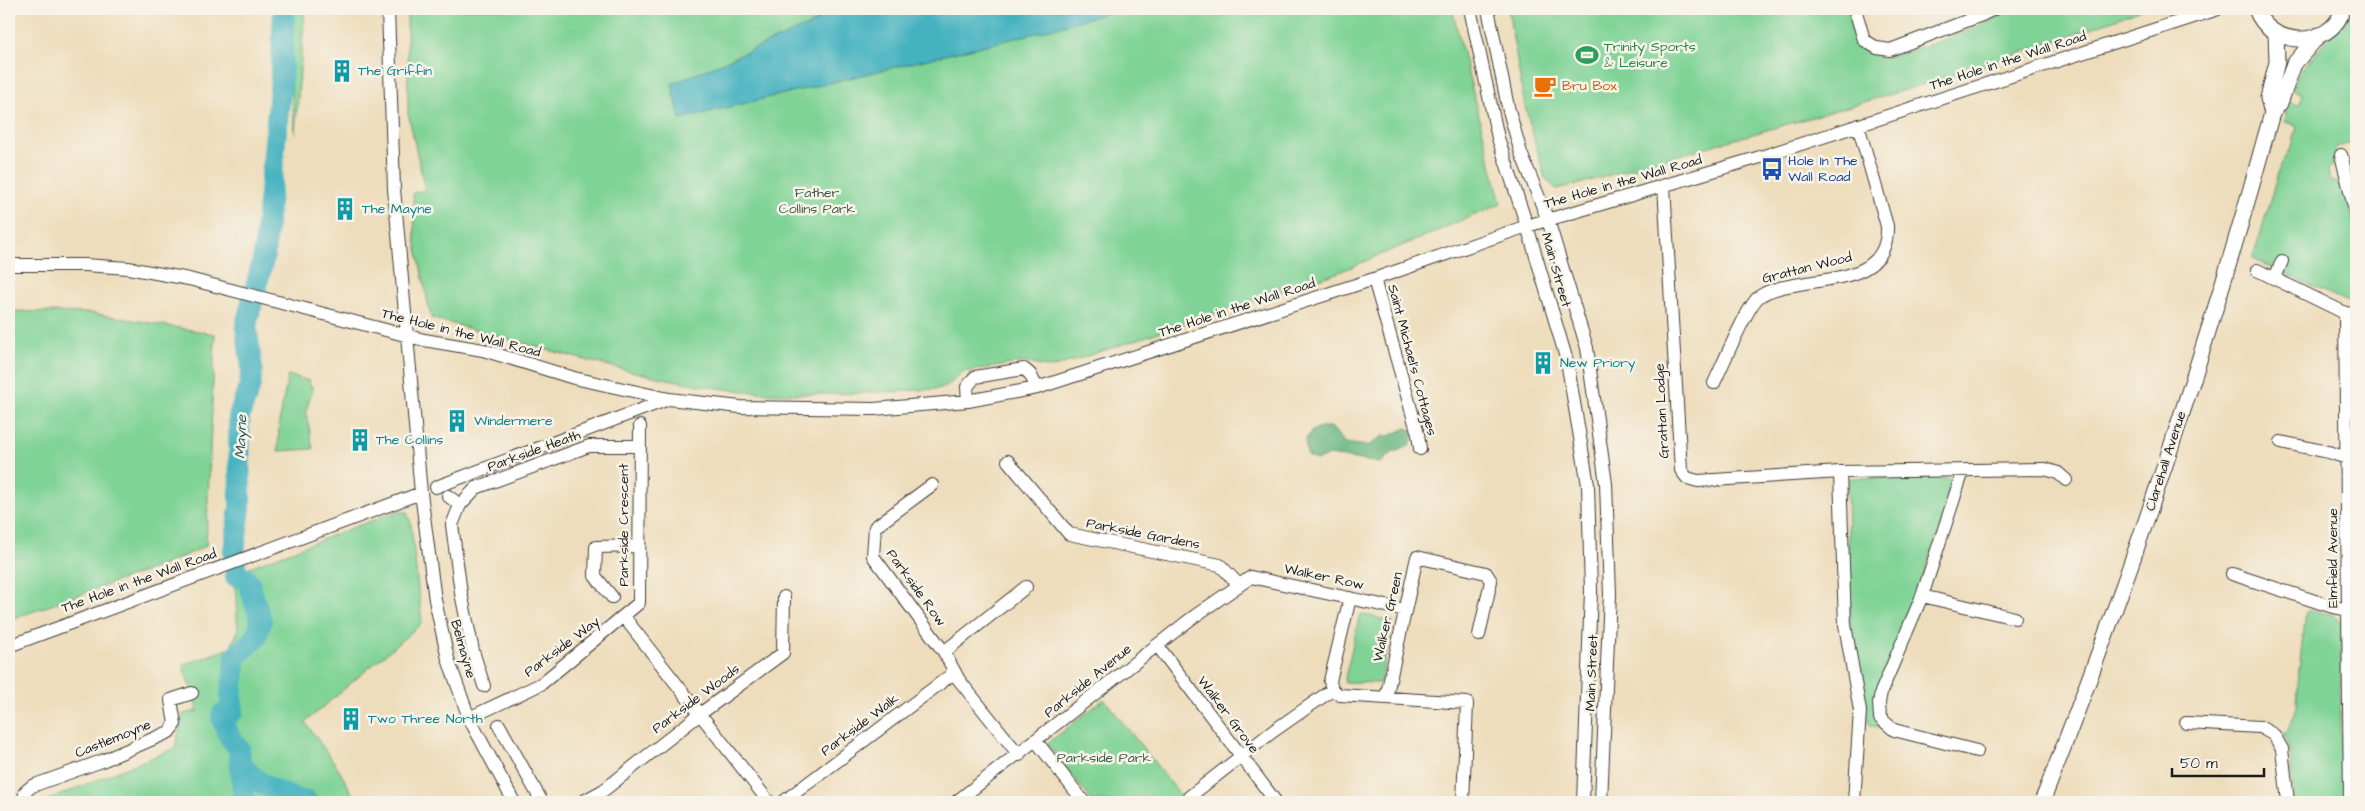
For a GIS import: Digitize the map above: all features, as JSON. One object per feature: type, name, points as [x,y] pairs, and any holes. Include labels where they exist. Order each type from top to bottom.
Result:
[{"type":"main road","points":[[2256,9],[2258,16],[2268,28],[2276,33],[2296,40],[2319,35]]},
{"type":"main road","name":"Clarehall Avenue","points":[[2042,802],[2080,706],[2146,525],[2215,311],[2272,113],[2280,103],[2294,64],[2319,35],[2334,25],[2343,9]]},
{"type":"main road","name":"Clarehall Avenue","points":[[2272,113],[2268,98],[2277,62],[2276,33]]},
{"type":"street","name":"Belmayne","points":[[388,9],[394,189],[405,334],[421,493],[435,600],[448,659],[469,718],[514,802]]},
{"type":"street","name":"Main Street","points":[[1470,9],[1498,138],[1528,226],[1567,361],[1588,485],[1590,591],[1584,802]]},
{"type":"street","name":"Main Street","points":[[1488,9],[1511,118],[1521,153],[1548,220],[1587,348],[1606,484],[1610,594],[1602,802]]},
{"type":"street","points":[[1856,9],[1859,27],[1864,40],[1877,48],[1890,50],[1994,9]]},
{"type":"street","name":"The Hole in the Wall Road","points":[[9,265],[85,265],[128,268],[220,286],[424,340],[483,350],[574,378],[670,399],[740,407],[874,409],[968,401],[1037,388],[1374,279],[1528,226],[1858,126],[2188,12],[2218,9]]},
{"type":"street","name":"Grattan Wood","points":[[1714,383],[1758,296],[1771,291],[1850,276],[1870,264],[1883,250],[1888,235],[1887,226],[1858,126]]},
{"type":"street","points":[[2341,155],[2339,173],[2356,214]]},
{"type":"street","name":"Grattan Lodge","points":[[1664,186],[1681,470],[1687,478],[1698,481],[1840,472],[2045,469],[2058,473],[2066,480]]},
{"type":"street","points":[[2275,278],[2282,260]]},
{"type":"street","points":[[2257,270],[2351,314]]},
{"type":"street","name":"Saint Michael's Cottages","points":[[1374,279],[1418,434],[1420,449]]},
{"type":"street","name":"Elmfield Avenue","points":[[2350,802],[2352,611],[2351,314]]},
{"type":"street","points":[[968,401],[967,387],[975,378],[1024,369],[1030,374],[1037,388]]},
{"type":"street","points":[[436,487],[670,399]]},
{"type":"street","name":"Parkside Crescent","points":[[620,620],[639,603],[640,426]]},
{"type":"street","points":[[2281,442],[2328,452],[2352,460]]},
{"type":"street","name":"Parkside Heath","points":[[460,505],[476,488],[589,446],[640,446]]},
{"type":"street","name":"Parkside Gardens","points":[[1008,461],[1069,534],[1215,564],[1228,571],[1238,584]]},
{"type":"street","points":[[1963,471],[1922,596],[1881,692],[1879,704],[1880,718],[1894,730],[1977,751]]},
{"type":"street","points":[[1840,472],[1845,625],[1860,711],[1854,802]]},
{"type":"street","points":[[1588,485],[1606,484]]},
{"type":"street","name":"Parkside Row","points":[[932,485],[875,527],[873,556],[944,652],[959,680],[1019,755]]},
{"type":"street","name":"The Hole in the Wall Road","points":[[9,646],[421,493]]},
{"type":"street","points":[[448,496],[460,505],[452,525],[461,593],[473,651],[484,686]]},
{"type":"street","points":[[612,597],[597,581],[595,576],[596,547],[639,546]]},
{"type":"street","name":"Walker Green","points":[[1386,698],[1417,557],[1486,573],[1491,581],[1479,635]]},
{"type":"street","points":[[2232,574],[2333,608],[2352,611]]},
{"type":"street","name":"Walker Row","points":[[1238,584],[1251,577],[1405,610]]},
{"type":"street","name":"Parkside Avenue","points":[[956,802],[1238,584]]},
{"type":"street","points":[[944,652],[1026,587]]},
{"type":"street","points":[[1922,596],[2015,618]]},
{"type":"street","name":"Parkside Woods","points":[[582,802],[604,790],[700,714],[783,652],[784,597]]},
{"type":"street","points":[[1350,598],[1330,681],[1332,690],[1340,695],[1467,703],[1463,802]]},
{"type":"street","points":[[620,620],[700,714],[768,802]]},
{"type":"street","name":"Parkside Way","points":[[469,718],[541,684],[620,620]]},
{"type":"street","name":"Walker Grove","points":[[1157,645],[1276,802]]},
{"type":"street","name":"Parkside Walk","points":[[783,802],[955,672]]},
{"type":"street","points":[[1189,796],[1272,732],[1332,690]]},
{"type":"street","name":"Castlemoyne","points":[[24,802],[26,792],[32,786],[102,761],[169,732],[175,724],[171,700],[192,693]]},
{"type":"street","points":[[2186,722],[2260,727],[2274,735],[2282,749],[2288,802]]},
{"type":"street","points":[[500,725],[542,802]]},
{"type":"street","points":[[1036,741],[1084,802]]},
{"type":"green space","points":[[290,9],[305,9],[295,134],[290,71]]},
{"type":"green space","name":"Father Collins Park","points":[[407,9],[1452,9],[1501,204],[1337,273],[1051,368],[1024,362],[963,372],[946,387],[857,393],[752,392],[689,383],[578,358],[431,318],[415,239],[413,193],[425,190],[408,113]]},
{"type":"green space","points":[[1508,9],[1848,9],[1854,36],[1861,48],[1876,55],[1887,57],[1932,44],[1971,29],[2000,15],[2007,9],[2142,9],[2073,35],[1933,81],[1579,184],[1556,189],[1545,178],[1524,102]]},
{"type":"green space","points":[[2349,9],[2356,9],[2356,142],[2336,147],[2337,162],[2328,169],[2330,181],[2343,184],[2356,232],[2356,305],[2253,259],[2280,166],[2293,143],[2297,127],[2285,121],[2287,102],[2299,105],[2303,94],[2291,89],[2304,67],[2336,30]]},
{"type":"green space","points":[[9,311],[91,313],[215,334],[206,546],[166,564],[9,620]]},
{"type":"green space","points":[[288,375],[310,381],[309,385],[313,387],[306,411],[313,449],[278,451],[279,423]]},
{"type":"green space","points":[[1320,427],[1331,427],[1345,443],[1368,446],[1383,436],[1389,436],[1406,428],[1412,430],[1413,438],[1409,446],[1392,453],[1380,463],[1330,455],[1317,460],[1307,456],[1305,440],[1312,431]]},
{"type":"green space","points":[[1946,478],[1952,481],[1953,490],[1919,589],[1877,689],[1886,730],[1870,725],[1864,711],[1850,621],[1847,485],[1849,479]]},
{"type":"green space","points":[[394,512],[407,512],[411,524],[422,623],[305,722],[336,765],[357,802],[43,802],[175,748],[183,714],[198,711],[183,665],[230,648],[238,631],[234,573]]},
{"type":"green space","points":[[2311,610],[2334,615],[2342,625],[2340,730],[2345,802],[2293,802],[2290,750],[2284,733],[2288,730],[2297,705],[2306,612]]},
{"type":"green space","points":[[1360,614],[1393,621],[1380,683],[1344,682]]},
{"type":"green space","name":"Parkside Park","points":[[1104,699],[1186,802],[1093,802],[1047,744]]},
{"type":"water","points":[[825,9],[1120,9],[1036,33],[680,119],[672,84],[816,22]]},
{"type":"waterway","name":"Mayne","points":[[244,802],[239,749],[229,736],[222,717],[223,714],[229,714],[233,711],[231,696],[236,656],[256,638],[261,621],[249,583],[244,578],[236,576],[234,551],[240,507],[239,416],[250,385],[252,369],[246,325],[264,256],[281,80],[284,9]]},
{"type":"waterway","name":"Mayne","points":[[241,764],[254,778],[262,783],[307,802]]},
{"type":"place","name":"Trinity Sports & Leisure","points":[[1587,55]]},
{"type":"place","name":"The Griffin","points":[[342,71]]},
{"type":"place","name":"Bru Box","points":[[1545,86]]},
{"type":"place","name":"Hole In The Wall Road","points":[[1772,169]]},
{"type":"place","name":"The Mayne","points":[[345,209]]},
{"type":"place","name":"New Priory","points":[[1543,363]]},
{"type":"place","name":"Windermere","points":[[457,421]]},
{"type":"place","name":"The Collins","points":[[360,440]]},
{"type":"place","name":"Two Three North","points":[[351,719]]}]
